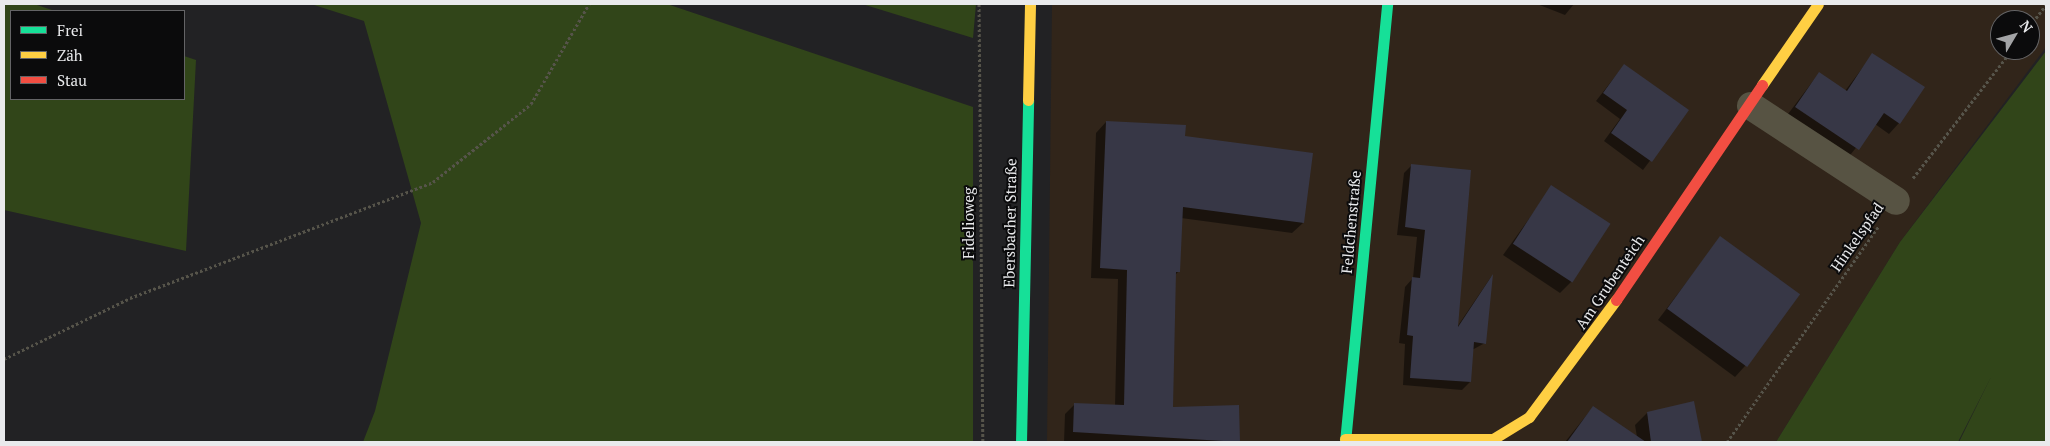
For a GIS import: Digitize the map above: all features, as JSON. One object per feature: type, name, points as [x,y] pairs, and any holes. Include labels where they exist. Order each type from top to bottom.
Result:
[{"type":"street","name":"Ebersbacher Straße","points":[[1021,442],[1030,4]]},
{"type":"street","name":"Feldchenstraße","points":[[1345,441],[1387,4]]},
{"type":"street","name":"Am Grubenteich","points":[[1345,441],[1493,438],[1529,417],[1569,369],[1751,106],[1818,4]]},
{"type":"street","points":[[1751,106],[1896,201]]},
{"type":"path","points":[[4,359],[130,298],[433,182],[531,104],[589,4]]},
{"type":"path","name":"Fidelioweg","points":[[979,4],[983,442]]},
{"type":"path","name":"Hinkelspfad","points":[[1727,442],[1896,201],[2004,60]]},
{"type":"shaded area","points":[[1052,4],[2046,4],[2046,47],[2040,55],[2040,10],[1990,10],[1990,60],[2036,60],[1900,242],[1776,442],[1047,442]]},
{"type":"green space","points":[[4,4],[34,4],[52,10],[10,10],[10,100],[185,100],[185,56],[196,60],[186,251],[4,210]]},
{"type":"green space","points":[[311,4],[667,4],[973,107],[973,442],[363,442],[375,411],[421,223],[364,21]]},
{"type":"green space","points":[[862,4],[976,4],[973,38]]},
{"type":"green space","points":[[2046,51],[2046,442],[1959,442],[1991,377],[1958,442],[1776,442],[1900,242]]},
{"type":"building","points":[[1872,53],[1925,87],[1900,124],[1884,113],[1859,150],[1795,107],[1819,72],[1847,91]]},
{"type":"building","points":[[1624,64],[1689,110],[1652,162],[1611,133],[1627,110],[1603,93]]},
{"type":"building","points":[[1106,121],[1186,125],[1185,136],[1313,153],[1304,223],[1183,207],[1180,272],[1176,272],[1173,407],[1239,405],[1240,442],[1073,432],[1074,403],[1124,405],[1127,270],[1100,268]]},
{"type":"building","points":[[1411,164],[1471,170],[1458,327],[1493,274],[1486,344],[1474,342],[1471,382],[1410,378],[1413,336],[1407,335],[1412,277],[1420,278],[1425,230],[1405,227]]},
{"type":"building","points":[[1551,185],[1611,224],[1572,282],[1513,244]]},
{"type":"building","points":[[1720,236],[1800,294],[1747,367],[1667,309]]},
{"type":"building","points":[[1694,401],[1702,442],[1651,442],[1647,412]]},
{"type":"building","points":[[1593,406],[1646,442],[1567,442]]},
{"type":"traffic: fast","points":[[1345,442],[1387,4]]},
{"type":"traffic: fast","points":[[1021,442],[1028,100]]},
{"type":"traffic: slow","points":[[1028,100],[1030,4]]},
{"type":"traffic: slow","points":[[1762,85],[1818,4]]},
{"type":"traffic: slow","points":[[1345,439],[1493,439],[1529,417],[1616,300]]},
{"type":"traffic: jam","points":[[1616,300],[1762,85]]}]
